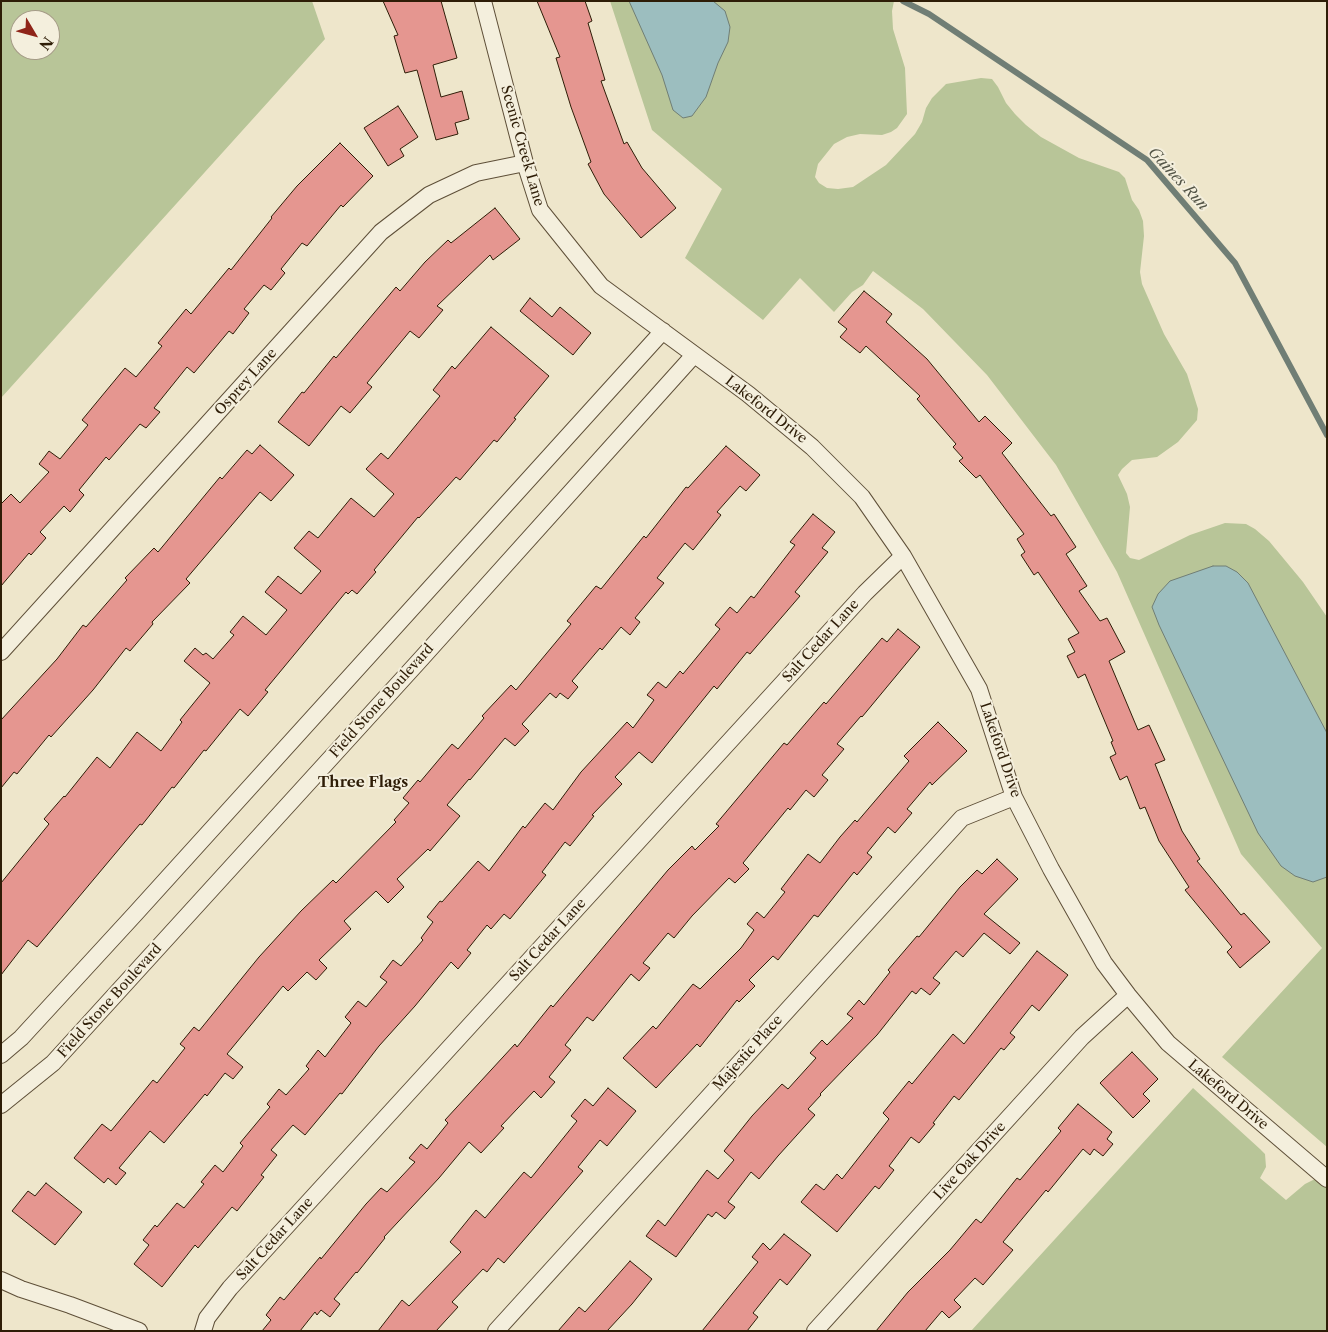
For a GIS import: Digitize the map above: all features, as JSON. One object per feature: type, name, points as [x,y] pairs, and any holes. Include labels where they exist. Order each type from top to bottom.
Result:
[{"type":"street","name":"Scenic Creek Lane","points":[[483,1],[525,163],[540,210],[601,286],[663,331]]},
{"type":"street","name":"Osprey Lane","points":[[1,652],[381,232],[429,196],[476,174],[525,163]]},
{"type":"street","name":"Lakeford Drive","points":[[663,331],[748,394],[812,447],[862,497],[903,556],[979,689],[1014,797],[1051,870],[1104,963],[1168,1043],[1327,1179]]},
{"type":"street","points":[[1,1055],[21,1038],[663,331]]},
{"type":"street","name":"Field Stone Boulevard","points":[[1,1105],[53,1063],[420,660],[694,355]]},
{"type":"street","name":"Salt Cedar Lane","points":[[203,1331],[207,1318],[230,1288],[865,592],[903,556]]},
{"type":"street","name":"Majestic Place","points":[[496,1331],[962,818],[1014,797]]},
{"type":"street","name":"Live Oak Drive","points":[[815,1331],[1082,1037],[1128,995]]},
{"type":"street","points":[[1,1280],[21,1289],[70,1304],[139,1331]]},
{"type":"green space","points":[[1,1],[312,1],[325,39],[1,398]]},
{"type":"green space","points":[[610,1],[894,1],[892,11],[893,29],[905,68],[907,114],[897,128],[891,132],[882,135],[860,134],[847,137],[834,144],[818,164],[815,177],[819,183],[827,188],[853,187],[886,165],[915,134],[932,98],[946,84],[981,78],[992,79],[1015,114],[1041,137],[1079,158],[1119,172],[1125,178],[1132,200],[1139,210],[1143,221],[1144,236],[1140,272],[1142,284],[1164,334],[1187,374],[1198,409],[1197,420],[1178,442],[1157,457],[1132,460],[1118,475],[1127,494],[1130,507],[1126,553],[1130,558],[1139,560],[1190,535],[1225,523],[1246,524],[1269,541],[1303,582],[1327,617],[1327,1147],[1222,1057],[1322,948],[1241,854],[1117,572],[1056,465],[987,375],[923,309],[873,271],[863,285],[852,292],[834,312],[800,278],[763,320],[685,258],[722,189],[652,130]]},
{"type":"green space","points":[[1193,1088],[1265,1154],[1266,1167],[1260,1178],[1286,1200],[1305,1184],[1317,1178],[1327,1166],[1327,1331],[971,1331]]},
{"type":"water","points":[[629,1],[713,1],[725,11],[730,27],[728,42],[706,97],[692,116],[683,118],[673,110],[662,75]]},
{"type":"water","points":[[1213,566],[1226,566],[1237,572],[1248,583],[1327,733],[1327,877],[1313,882],[1295,876],[1281,866],[1258,833],[1152,607],[1158,594],[1170,581]]},
{"type":"building","points":[[383,1],[441,1],[457,58],[433,65],[441,97],[462,91],[469,119],[455,123],[458,134],[436,140],[417,70],[405,73],[394,36],[398,35]]},
{"type":"building","points":[[537,1],[585,1],[592,21],[588,23],[605,80],[601,81],[624,144],[627,142],[642,168],[676,208],[641,238],[604,194],[588,164],[591,162],[556,58],[560,57]]},
{"type":"building","points":[[398,106],[418,137],[400,149],[404,156],[388,166],[364,128]]},
{"type":"building","points":[[340,143],[373,176],[343,207],[341,205],[307,246],[302,243],[281,269],[285,273],[271,290],[264,285],[244,309],[249,313],[233,334],[229,331],[194,373],[187,367],[154,408],[160,412],[146,428],[140,424],[109,460],[106,457],[79,490],[84,495],[70,512],[64,506],[40,532],[46,538],[31,555],[29,553],[1,586],[1,504],[11,494],[20,503],[49,472],[39,464],[49,451],[60,459],[88,425],[82,420],[125,368],[136,377],[162,346],[158,343],[186,309],[191,314],[229,268],[231,270],[297,186]]},
{"type":"building","points":[[495,208],[520,239],[493,260],[490,255],[437,306],[443,310],[419,338],[410,331],[367,383],[372,387],[350,413],[341,406],[309,446],[278,422],[302,392],[304,393],[334,356],[336,358],[396,287],[400,291],[425,262],[448,240],[451,243]]},
{"type":"building","points":[[864,291],[892,314],[886,322],[927,359],[979,422],[985,416],[1012,443],[1002,453],[1051,516],[1054,514],[1076,547],[1066,554],[1087,586],[1079,591],[1100,621],[1107,618],[1125,652],[1109,661],[1138,730],[1149,725],[1165,760],[1155,764],[1182,831],[1200,859],[1197,861],[1241,915],[1244,913],[1270,942],[1240,968],[1227,952],[1232,947],[1185,890],[1189,887],[1159,841],[1145,807],[1140,809],[1127,776],[1120,780],[1110,757],[1116,754],[1111,742],[1113,741],[1085,674],[1078,678],[1067,656],[1075,652],[1068,639],[1079,633],[1038,572],[1034,575],[1021,555],[1025,552],[1017,539],[1024,534],[980,475],[976,478],[959,461],[963,458],[953,447],[956,444],[917,399],[920,396],[866,346],[860,353],[840,337],[847,329],[838,322]]},
{"type":"building","points":[[530,298],[552,317],[560,307],[591,333],[573,355],[520,311]]},
{"type":"building","points":[[491,327],[549,376],[497,442],[494,440],[460,480],[456,477],[418,517],[374,570],[376,572],[357,594],[352,590],[348,594],[346,592],[265,690],[268,692],[248,716],[240,709],[37,947],[28,940],[1,975],[1,883],[49,824],[44,819],[65,797],[97,757],[110,768],[137,732],[161,751],[182,722],[180,720],[210,683],[184,661],[195,648],[203,655],[206,653],[213,659],[234,635],[230,632],[243,616],[266,635],[287,610],[265,592],[278,576],[301,594],[321,571],[294,548],[309,531],[318,538],[351,498],[374,517],[394,494],[366,469],[381,453],[388,459],[440,396],[433,390],[452,366],[455,369]]},
{"type":"building","points":[[260,445],[294,475],[271,501],[260,492],[186,579],[190,583],[152,622],[153,624],[130,651],[126,648],[93,690],[51,737],[49,735],[17,774],[14,772],[1,788],[1,720],[57,659],[83,625],[86,627],[127,580],[125,578],[154,548],[158,552],[220,477],[222,479],[247,450],[252,454]]},
{"type":"building","points":[[726,446],[760,475],[746,491],[740,486],[717,512],[721,515],[693,550],[685,543],[657,578],[664,583],[635,618],[640,622],[630,635],[621,627],[572,681],[578,687],[568,699],[560,693],[556,698],[550,693],[522,724],[529,731],[515,746],[505,738],[469,779],[447,805],[460,816],[430,851],[428,849],[397,879],[404,887],[388,903],[376,891],[344,921],[351,929],[319,960],[327,968],[316,980],[307,972],[288,991],[283,986],[227,1054],[243,1067],[233,1079],[225,1073],[207,1096],[205,1094],[164,1143],[150,1131],[119,1168],[126,1173],[116,1185],[108,1178],[104,1183],[74,1158],[102,1124],[111,1131],[153,1080],[157,1083],[185,1048],[180,1044],[194,1027],[199,1031],[259,957],[301,911],[333,880],[336,883],[396,822],[394,820],[409,803],[403,798],[418,780],[420,782],[452,744],[458,749],[484,718],[482,716],[511,685],[516,690],[571,624],[567,621],[596,586],[601,589],[644,536],[646,538],[686,487],[688,488]]},
{"type":"building","points":[[813,514],[835,532],[822,548],[828,552],[795,592],[800,596],[750,654],[747,652],[717,689],[714,686],[652,763],[639,752],[615,777],[622,784],[592,815],[594,816],[570,846],[565,842],[542,872],[546,875],[510,919],[504,914],[491,929],[487,925],[467,950],[471,953],[458,969],[451,962],[379,1046],[342,1094],[340,1093],[305,1135],[293,1125],[271,1150],[277,1155],[261,1175],[264,1177],[237,1211],[232,1207],[198,1248],[195,1245],[162,1287],[134,1264],[149,1245],[143,1240],[155,1225],[157,1227],[177,1203],[184,1208],[204,1184],[201,1182],[215,1165],[223,1172],[243,1146],[240,1143],[270,1107],[267,1104],[279,1089],[286,1095],[309,1069],[306,1066],[318,1050],[325,1057],[351,1023],[345,1017],[358,1001],[366,1007],[387,982],[380,977],[393,960],[401,966],[423,940],[421,938],[433,922],[427,917],[440,901],[442,902],[478,861],[489,871],[523,826],[525,828],[545,803],[553,810],[581,772],[627,722],[633,728],[654,700],[647,695],[658,682],[666,688],[680,671],[683,674],[720,629],[715,625],[730,607],[737,613],[751,596],[754,598],[795,545],[790,542]]},
{"type":"building","points":[[898,629],[920,647],[837,744],[844,749],[822,775],[828,780],[814,797],[806,790],[790,810],[788,808],[743,863],[749,869],[735,883],[729,878],[692,916],[674,938],[668,933],[643,963],[650,968],[639,981],[631,974],[593,1021],[587,1017],[565,1045],[571,1050],[549,1077],[555,1082],[541,1098],[534,1091],[501,1126],[504,1128],[481,1153],[469,1142],[439,1178],[384,1237],[357,1273],[334,1299],[340,1304],[330,1317],[321,1310],[317,1315],[315,1312],[300,1331],[262,1331],[271,1320],[266,1315],[280,1297],[284,1300],[381,1188],[387,1192],[415,1162],[409,1158],[421,1144],[427,1149],[448,1123],[445,1120],[515,1044],[517,1047],[551,1005],[553,1007],[668,870],[692,846],[695,850],[719,826],[716,824],[784,743],[787,745],[824,702],[826,704],[882,638],[887,642]]},
{"type":"building","points":[[938,722],[967,751],[932,785],[930,782],[907,809],[912,813],[895,833],[888,827],[867,853],[872,857],[857,875],[854,872],[818,917],[814,915],[778,960],[773,956],[749,980],[755,986],[739,1002],[737,1000],[700,1047],[697,1044],[656,1088],[623,1058],[653,1026],[656,1029],[693,984],[700,989],[741,948],[754,930],[747,924],[757,912],[764,918],[785,892],[781,889],[808,854],[820,863],[840,837],[855,820],[857,822],[909,761],[904,756]]},
{"type":"building","points":[[997,859],[1018,879],[984,914],[1020,943],[1010,954],[984,933],[963,957],[956,951],[933,978],[940,983],[930,995],[921,988],[916,994],[912,991],[877,1035],[820,1094],[808,1109],[815,1115],[759,1179],[751,1172],[728,1202],[735,1207],[725,1219],[716,1212],[712,1217],[708,1214],[676,1257],[646,1236],[658,1220],[665,1226],[707,1170],[718,1179],[734,1160],[724,1151],[752,1116],[782,1084],[788,1089],[816,1058],[810,1053],[822,1040],[827,1045],[853,1018],[847,1014],[859,1000],[864,1005],[890,972],[888,970],[917,936],[919,937],[960,887],[977,870],[982,874]]},
{"type":"building","points":[[1037,951],[1068,975],[1039,1011],[1032,1005],[1010,1033],[1015,1037],[1004,1050],[1001,1048],[959,1100],[954,1096],[919,1143],[911,1137],[889,1166],[894,1170],[879,1189],[875,1186],[837,1232],[801,1202],[816,1184],[824,1190],[837,1174],[842,1179],[889,1119],[883,1113],[909,1081],[912,1084],[953,1034],[964,1044]]},
{"type":"building","points":[[1132,1052],[1158,1079],[1143,1094],[1150,1101],[1133,1118],[1100,1083]]},
{"type":"building","points":[[608,1088],[636,1111],[607,1146],[600,1140],[578,1167],[583,1171],[504,1263],[498,1258],[487,1272],[483,1269],[452,1302],[458,1307],[436,1331],[378,1331],[402,1300],[409,1306],[461,1252],[450,1242],[476,1210],[485,1218],[524,1172],[531,1178],[577,1121],[571,1116],[585,1099],[593,1106]]},
{"type":"building","points":[[1078,1104],[1112,1132],[1107,1139],[1113,1144],[1103,1156],[1094,1149],[1090,1155],[1083,1149],[1048,1192],[1046,1190],[1003,1242],[1013,1250],[983,1285],[975,1278],[954,1300],[961,1307],[949,1318],[942,1311],[925,1331],[876,1331],[908,1292],[950,1250],[976,1219],[981,1223],[1017,1178],[1020,1180],[1061,1131],[1058,1128]]},
{"type":"building","points":[[46,1183],[82,1212],[55,1245],[12,1211],[28,1191],[35,1196]]},
{"type":"building","points":[[784,1234],[811,1255],[787,1285],[780,1279],[753,1313],[758,1317],[747,1331],[702,1331],[758,1262],[752,1257],[763,1243],[770,1250]]},
{"type":"building","points":[[630,1261],[652,1279],[607,1331],[558,1331],[579,1307],[585,1312]]},
{"type":"waterway","name":"Gaines Run","points":[[903,1],[929,14],[1147,160],[1235,263],[1327,435]]},
{"type":"district","name":"Three Flags","points":[[363,783]]}]
